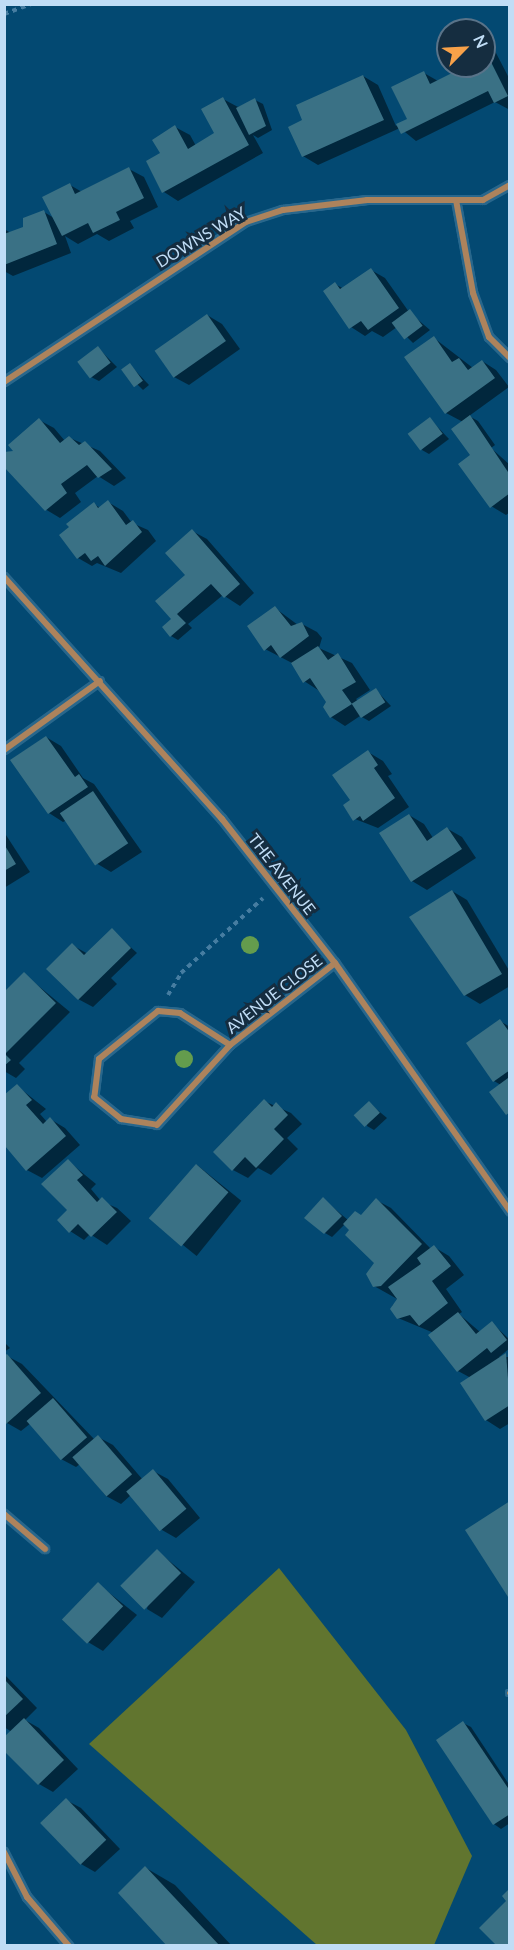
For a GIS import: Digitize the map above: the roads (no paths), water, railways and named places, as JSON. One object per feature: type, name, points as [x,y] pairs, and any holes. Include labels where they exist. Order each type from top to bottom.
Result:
[{"type":"street","name":"DOWNS WAY","points":[[4,382],[246,222],[283,210],[367,200],[483,200],[510,185]]},
{"type":"street","points":[[456,200],[473,293],[489,337],[510,358]]},
{"type":"street","name":"THE AVENUE","points":[[4,578],[100,681],[222,819],[335,963],[510,1211]]},
{"type":"street","points":[[4,750],[100,681]]},
{"type":"street","name":"AVENUE CLOSE","points":[[230,1046],[180,1013],[158,1011],[99,1059],[94,1097],[121,1119],[157,1125],[230,1046],[335,963]]},
{"type":"street","points":[[4,1514],[45,1549]]},
{"type":"street","points":[[4,1852],[27,1897],[69,1946]]}]
